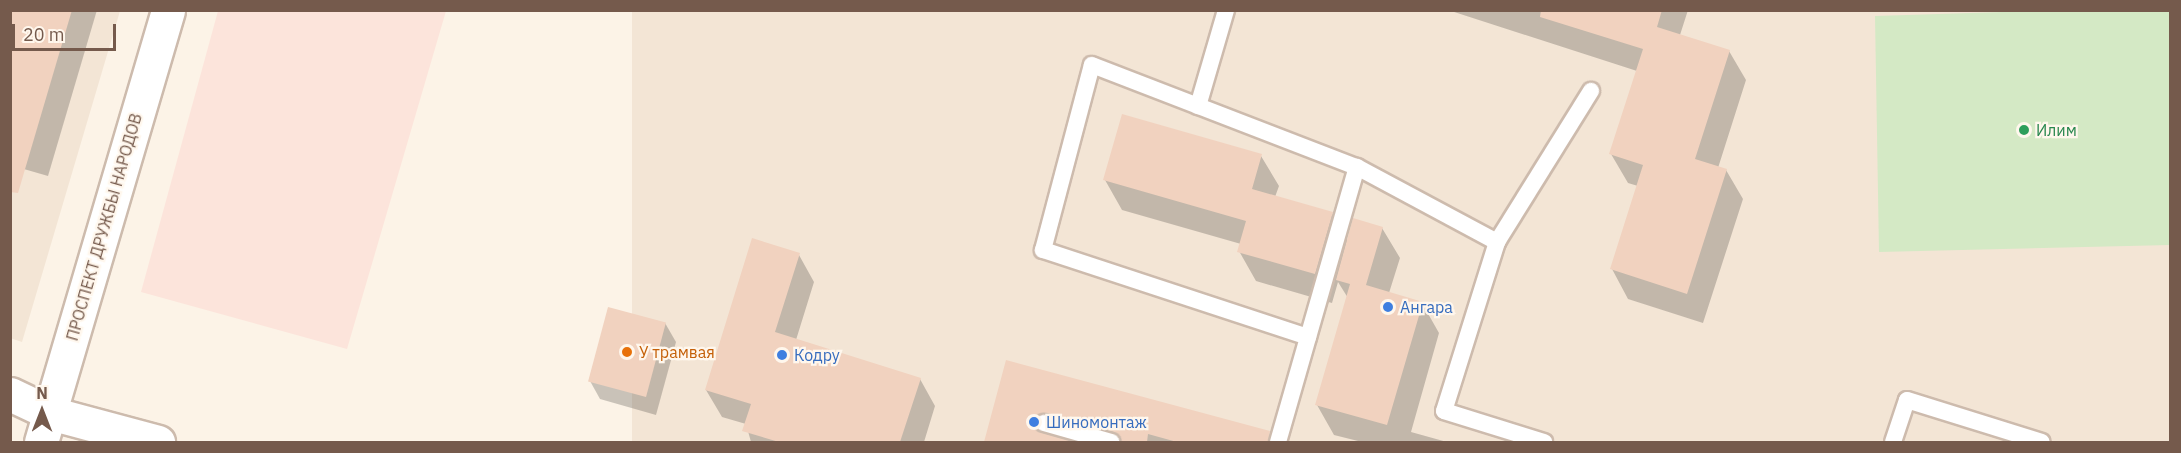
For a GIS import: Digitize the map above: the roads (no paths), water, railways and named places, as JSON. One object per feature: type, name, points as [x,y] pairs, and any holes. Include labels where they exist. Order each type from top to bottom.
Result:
[{"type":"main road","name":"ПРОСПЕКТ ДРУЖБЫ НАРОДОВ","points":[[45,428],[168,10]]},
{"type":"main road","points":[[10,394],[45,428]]},
{"type":"main road","points":[[10,413],[45,428],[158,442]]},
{"type":"lane","points":[[1198,106],[1226,10]]},
{"type":"lane","points":[[1308,337],[1043,250],[1092,65],[1357,166],[1497,242]]},
{"type":"lane","points":[[1544,442],[1444,411],[1497,242],[1591,91]]},
{"type":"lane","points":[[1278,442],[1357,166]]},
{"type":"lane","points":[[1893,442],[1907,400],[2042,442]]},
{"type":"lane","points":[[1044,423],[1111,442]]},
{"type":"place","name":"Илим","points":[[2024,130]]},
{"type":"place","name":"Ангара","points":[[1388,307]]},
{"type":"place","name":"У трамвая","points":[[627,352]]},
{"type":"place","name":"Кодру","points":[[782,355]]},
{"type":"place","name":"Шиномонтаж","points":[[1034,422]]}]
